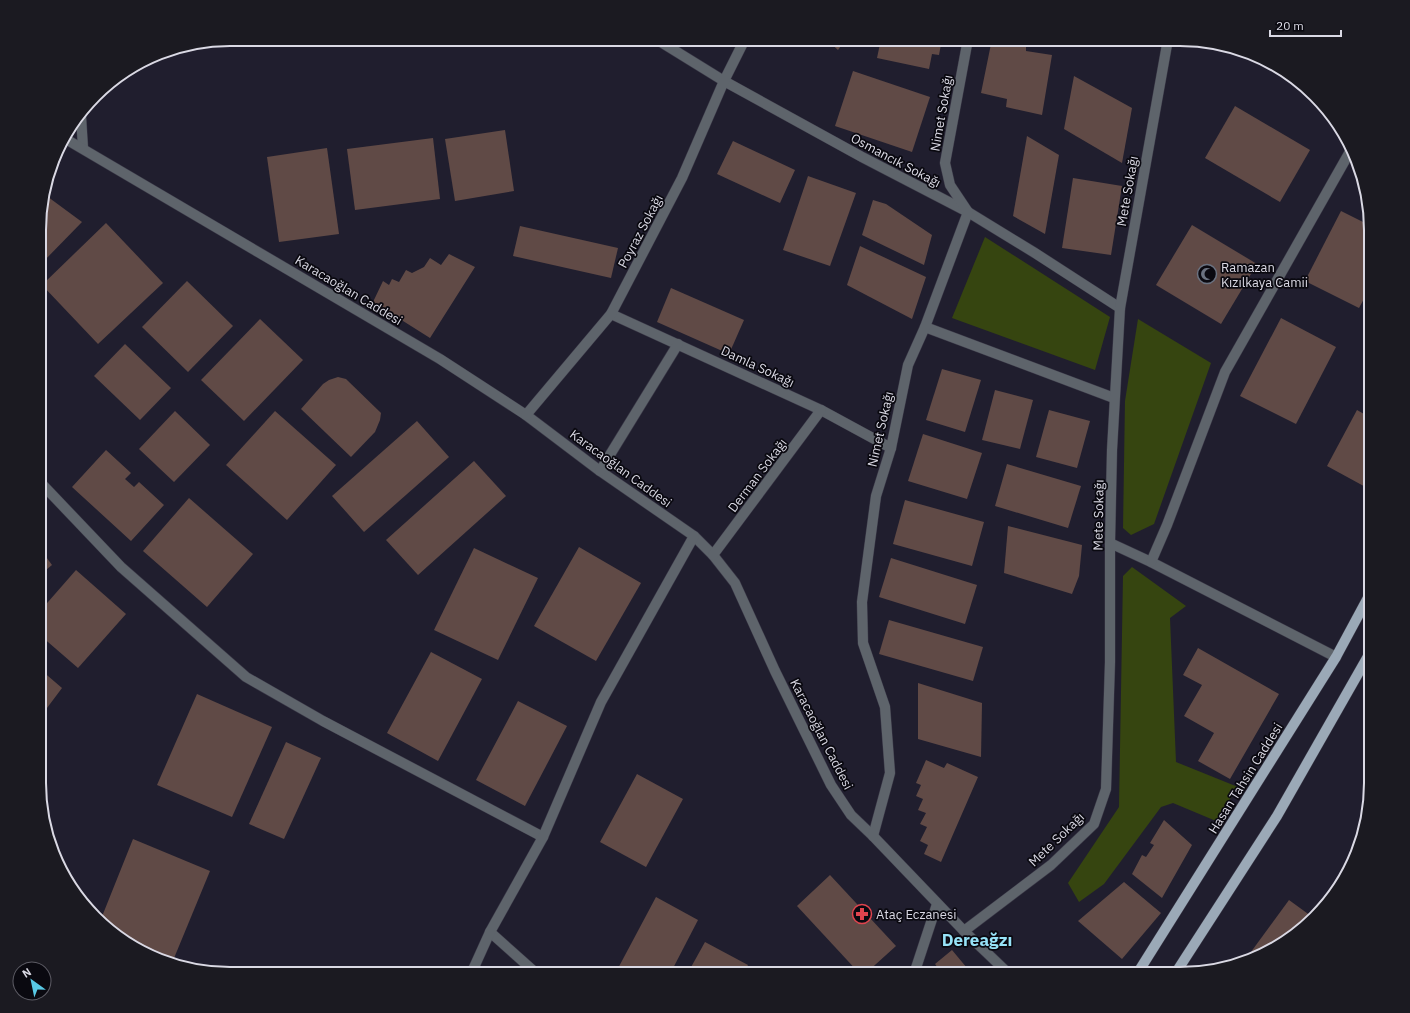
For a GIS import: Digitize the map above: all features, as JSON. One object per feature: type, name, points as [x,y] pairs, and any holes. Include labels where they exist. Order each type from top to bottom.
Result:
[{"type":"main road","name":"Hasan Tahsin Caddesi","points":[[1141,967],[1336,657],[1364,605]]},
{"type":"main road","points":[[1180,967],[1277,816],[1364,663]]},
{"type":"street","name":"Osmancık Sokağı","points":[[667,46],[724,81],[862,157],[968,212],[1120,308]]},
{"type":"street","name":"Poyraz Sokağı","points":[[526,415],[611,314],[682,178],[724,81],[742,46]]},
{"type":"street","name":"Nimet Sokağı","points":[[873,836],[890,773],[885,707],[863,643],[862,602],[876,496],[891,448],[908,365],[925,327],[968,212],[950,185],[945,163],[967,46]]},
{"type":"street","name":"Mete Sokağı","points":[[964,931],[1051,865],[1094,824],[1106,789],[1110,662],[1110,543],[1114,398],[1120,308],[1167,46]]},
{"type":"street","points":[[81,122],[83,148]]},
{"type":"street","name":"Karacaoğlan Caddesi","points":[[69,141],[440,359],[526,415],[600,471],[694,536],[713,555],[735,583],[775,671],[831,785],[851,815],[873,836],[937,904],[1002,967]]},
{"type":"street","points":[[1150,562],[1167,525],[1225,372],[1348,155]]},
{"type":"street","name":"Damla Sokağı","points":[[611,314],[822,410],[891,448]]},
{"type":"street","points":[[925,327],[1114,398]]},
{"type":"street","points":[[600,471],[678,344]]},
{"type":"street","name":"Derman Sokağı","points":[[713,555],[822,410]]},
{"type":"street","points":[[46,488],[121,567],[246,677],[322,721],[543,837]]},
{"type":"street","points":[[474,967],[490,932],[543,837],[601,702],[694,536]]},
{"type":"street","points":[[1110,543],[1336,657]]},
{"type":"street","points":[[916,967],[937,904]]},
{"type":"street","points":[[490,932],[529,967]]},
{"type":"green space","points":[[985,237],[1110,317],[1095,370],[952,318]]},
{"type":"green space","points":[[1138,319],[1211,363],[1154,524],[1131,535],[1123,528],[1125,401]]},
{"type":"green space","points":[[1132,567],[1186,606],[1170,618],[1176,762],[1238,787],[1216,821],[1173,803],[1161,807],[1104,884],[1079,902],[1068,883],[1119,807],[1123,576]]},
{"type":"building","points":[[834,46],[841,46],[838,50]]},
{"type":"building","points":[[880,46],[941,46],[939,55],[932,54],[929,69],[877,58]]},
{"type":"building","points":[[991,46],[1026,46],[1026,51],[1052,55],[1042,115],[1006,107],[1007,99],[981,93]]},
{"type":"building","points":[[853,71],[930,97],[912,152],[835,126]]},
{"type":"building","points":[[1074,76],[1132,108],[1122,163],[1064,129]]},
{"type":"building","points":[[1235,106],[1310,150],[1280,202],[1205,158]]},
{"type":"building","points":[[505,130],[514,191],[455,201],[445,139]]},
{"type":"building","points":[[1027,136],[1059,155],[1045,234],[1013,216]]},
{"type":"building","points":[[433,138],[440,199],[355,210],[347,149]]},
{"type":"building","points":[[733,141],[795,170],[780,203],[717,174]]},
{"type":"building","points":[[327,148],[339,234],[279,242],[267,157]]},
{"type":"building","points":[[808,176],[856,193],[830,266],[783,250]]},
{"type":"building","points":[[1073,178],[1122,186],[1111,255],[1062,248]]},
{"type":"building","points":[[49,198],[82,222],[46,259],[46,218]]},
{"type":"building","points":[[873,200],[886,204],[932,235],[924,265],[862,235]]},
{"type":"building","points":[[1341,211],[1364,222],[1364,299],[1359,308],[1305,281]]},
{"type":"building","points":[[106,223],[163,283],[98,344],[46,289],[46,281]]},
{"type":"building","name":"Ramazan Kızılkaya Camii","points":[[1192,225],[1257,264],[1221,324],[1156,285]]},
{"type":"building","points":[[520,226],[618,248],[611,278],[513,256]]},
{"type":"building","points":[[860,246],[926,277],[912,319],[847,285]]},
{"type":"building","points":[[449,254],[475,267],[430,338],[373,302],[383,281],[389,285],[392,279],[399,282],[406,270],[412,273],[424,267],[430,258],[441,265]]},
{"type":"building","points":[[187,281],[233,326],[188,372],[142,327]]},
{"type":"building","points":[[671,288],[744,320],[729,354],[657,322]]},
{"type":"building","points":[[1281,318],[1336,347],[1296,424],[1240,396]]},
{"type":"building","points":[[260,319],[303,360],[244,421],[201,380]]},
{"type":"building","points":[[125,344],[171,388],[140,420],[94,376]]},
{"type":"building","points":[[942,369],[981,380],[965,432],[926,420]]},
{"type":"building","points":[[338,377],[346,379],[381,413],[375,432],[351,457],[301,409],[323,384]]},
{"type":"building","points":[[995,390],[1033,400],[1020,449],[982,440]]},
{"type":"building","points":[[1049,410],[1090,421],[1077,468],[1036,457]]},
{"type":"building","points":[[1357,410],[1364,414],[1364,486],[1327,466]]},
{"type":"building","points":[[175,411],[210,445],[174,482],[139,449]]},
{"type":"building","points":[[275,411],[336,465],[287,520],[226,465]]},
{"type":"building","points":[[417,421],[449,457],[364,532],[332,496]]},
{"type":"building","points":[[923,434],[982,453],[967,499],[908,481]]},
{"type":"building","points":[[106,450],[131,473],[125,479],[134,487],[139,482],[164,505],[131,541],[72,487]]},
{"type":"building","points":[[474,461],[506,496],[418,575],[386,540]]},
{"type":"building","points":[[1007,464],[1081,486],[1068,528],[995,506]]},
{"type":"building","points":[[189,498],[253,554],[207,607],[143,551]]},
{"type":"building","points":[[905,500],[984,522],[972,566],[893,544]]},
{"type":"building","points":[[1008,526],[1082,545],[1079,576],[1072,594],[1004,573]]},
{"type":"building","points":[[579,547],[641,583],[596,661],[534,626]]},
{"type":"building","points":[[474,548],[538,578],[498,660],[434,630]]},
{"type":"building","points":[[46,557],[52,565],[46,570]]},
{"type":"building","points":[[891,558],[977,585],[965,624],[879,597]]},
{"type":"building","points":[[76,570],[126,614],[78,668],[46,640],[46,604]]},
{"type":"building","points":[[889,620],[983,647],[973,681],[879,654]]},
{"type":"building","points":[[1198,648],[1279,694],[1230,779],[1198,761],[1214,733],[1184,716],[1202,685],[1183,675]]},
{"type":"building","points":[[431,652],[482,679],[438,761],[387,733]]},
{"type":"building","points":[[46,674],[62,688],[46,709]]},
{"type":"building","points":[[918,683],[982,703],[981,757],[918,739]]},
{"type":"building","points":[[197,694],[272,727],[232,817],[157,785]]},
{"type":"building","points":[[518,701],[567,726],[525,806],[476,780]]},
{"type":"building","points":[[286,742],[321,758],[284,839],[249,824]]},
{"type":"building","points":[[926,760],[944,768],[947,763],[978,777],[941,862],[924,854],[928,845],[920,841],[927,827],[920,824],[926,813],[918,810],[923,799],[916,796],[921,785],[916,783]]},
{"type":"building","points":[[637,774],[683,799],[646,867],[600,842]]},
{"type":"building","points":[[1164,820],[1192,845],[1162,898],[1132,874],[1142,855],[1146,857],[1154,845],[1150,843]]},
{"type":"building","points":[[133,839],[210,871],[174,958],[138,942],[118,929],[103,915]]},
{"type":"building","points":[[830,875],[896,946],[873,967],[854,967],[797,906]]},
{"type":"building","points":[[1124,882],[1161,913],[1122,959],[1078,921]]},
{"type":"building","points":[[656,897],[698,920],[674,967],[619,967]]},
{"type":"building","points":[[1289,900],[1309,914],[1282,936],[1250,953]]},
{"type":"building","points":[[705,942],[748,965],[747,967],[691,967]]},
{"type":"building","points":[[952,950],[966,967],[937,967],[935,964]]},
{"type":"place","name":"Ramazan Kızılkaya Camii","points":[[1207,274]]},
{"type":"place","name":"Ataç Eczanesi","points":[[862,914]]},
{"type":"district","name":"Dereağzı","points":[[977,940]]}]
